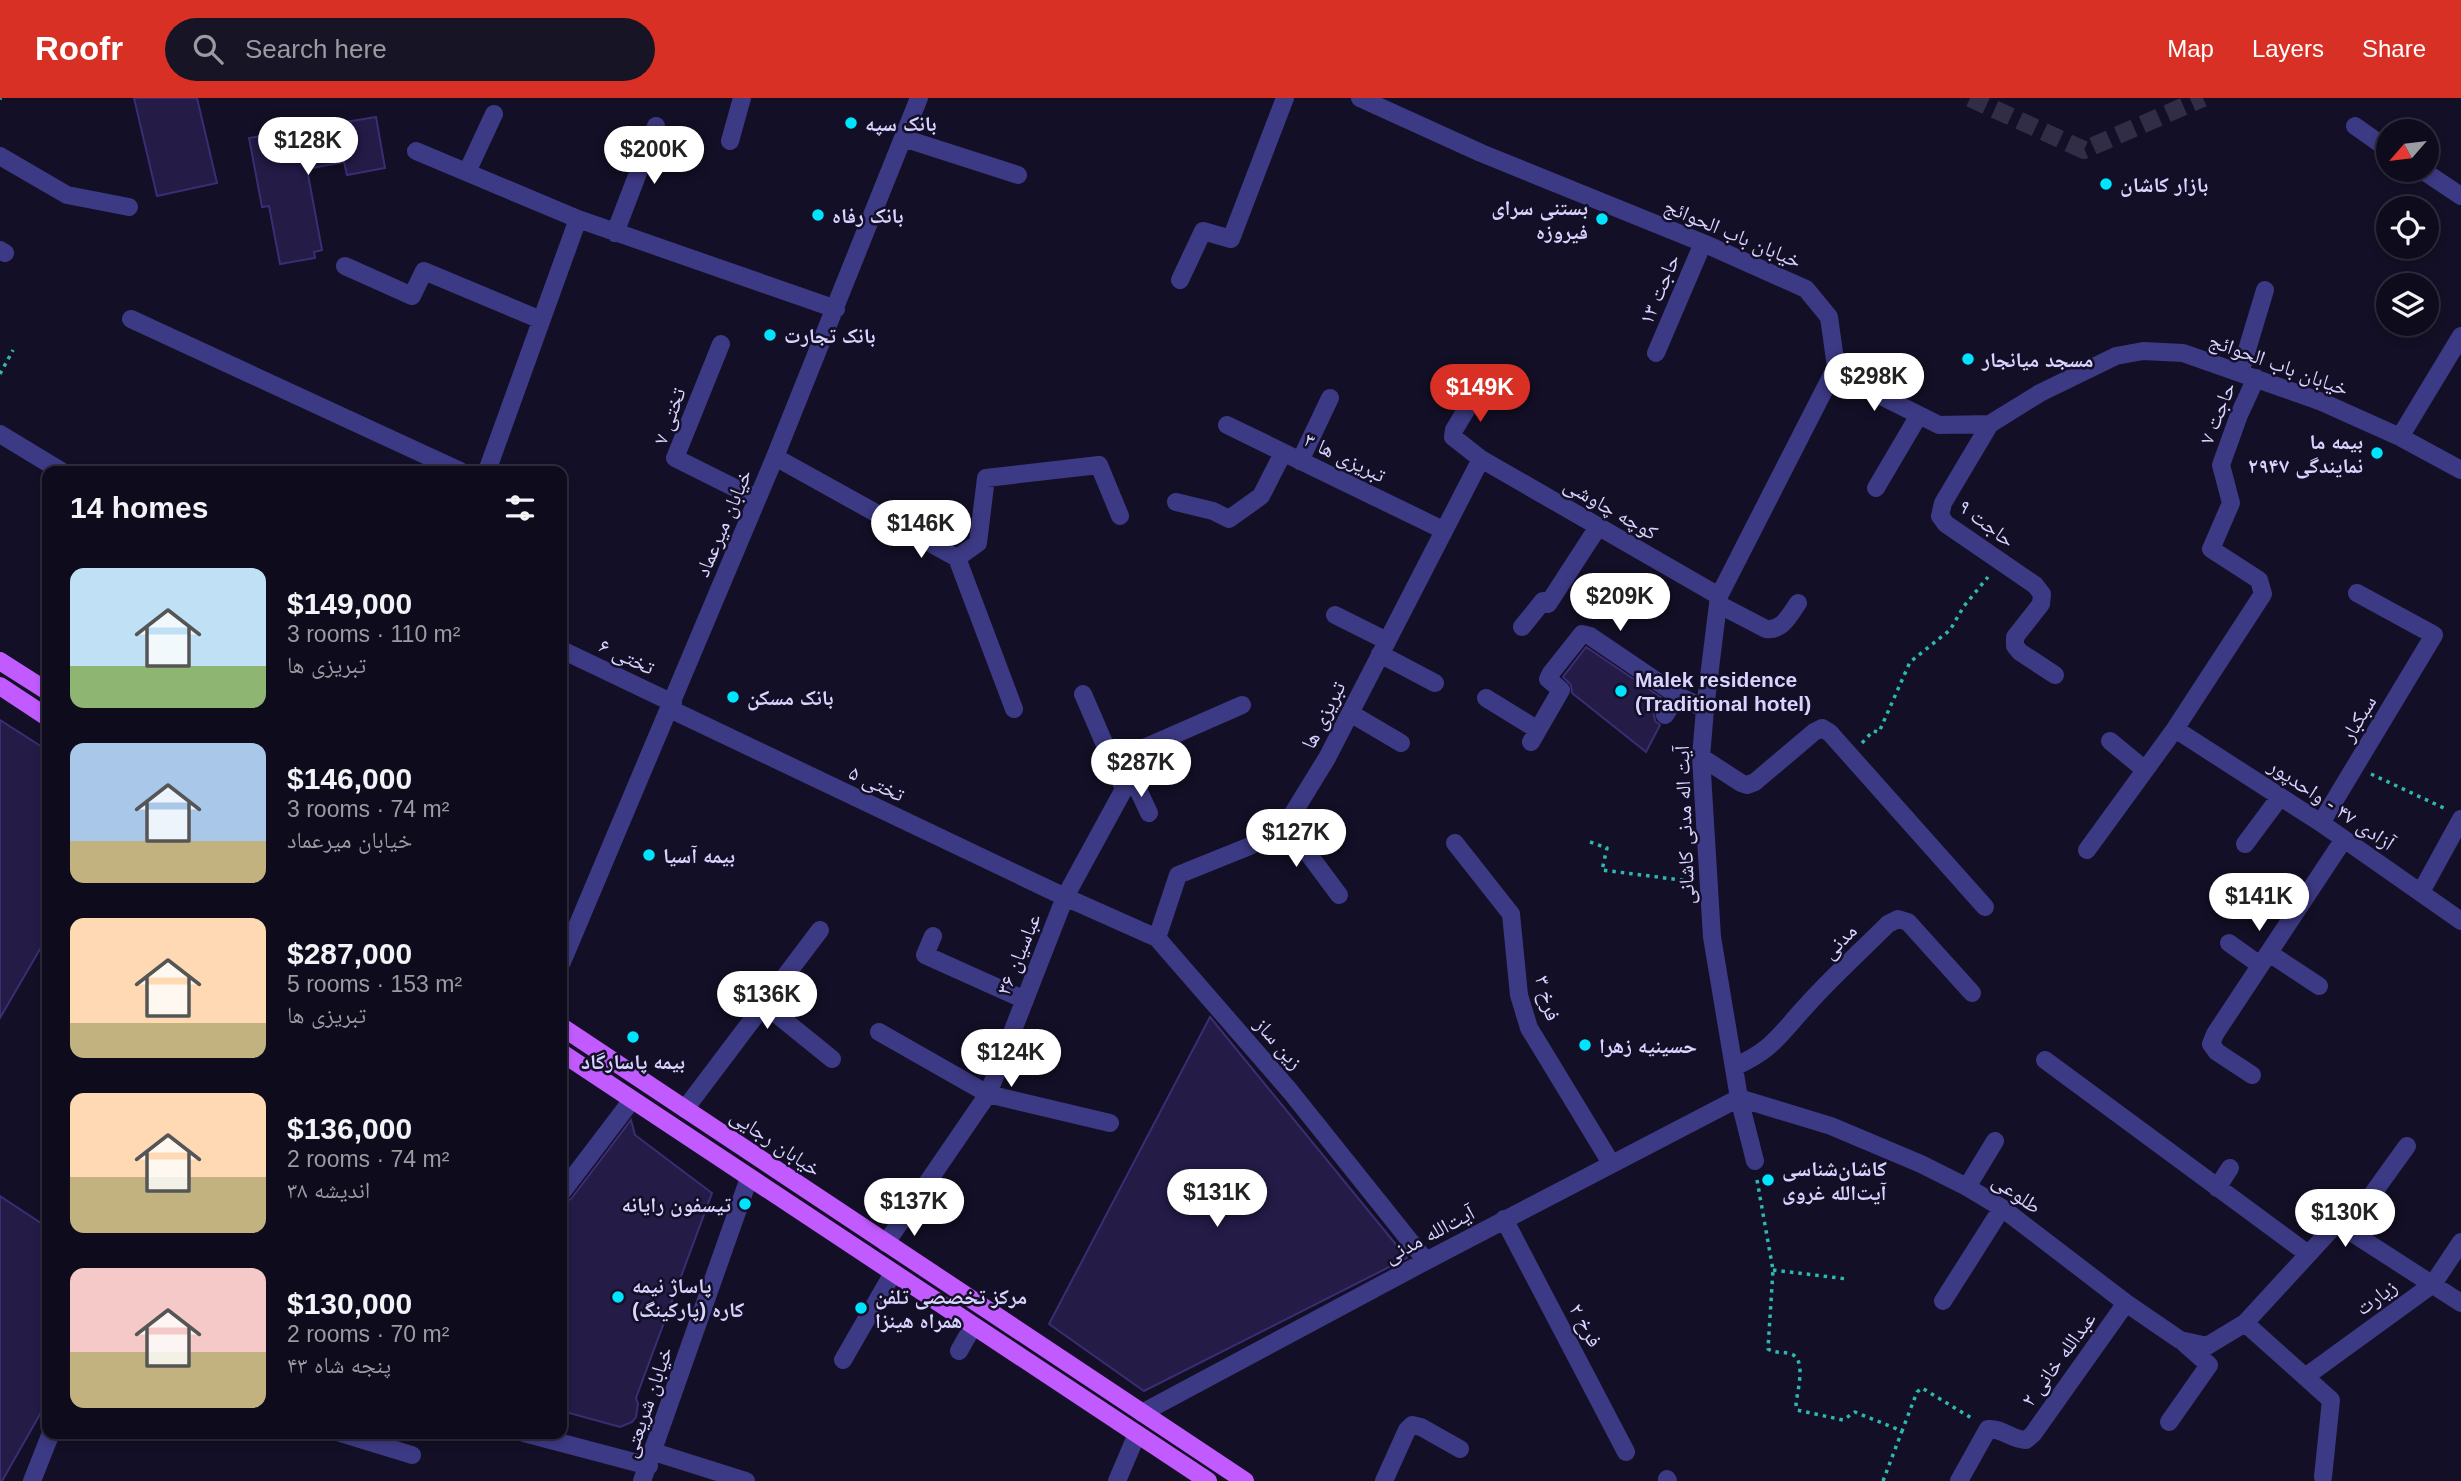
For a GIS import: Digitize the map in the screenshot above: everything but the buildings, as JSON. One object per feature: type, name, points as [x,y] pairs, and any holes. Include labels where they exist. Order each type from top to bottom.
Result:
[{"type":"main road","points":[[0,661],[42,688]]},
{"type":"main road","points":[[0,686],[42,714]]},
{"type":"main road","name":"خیابان رجایی","points":[[567,1030],[1245,1481]]},
{"type":"main road","points":[[567,1056],[1208,1481]]},
{"type":"street","points":[[730,141],[742,98]]},
{"type":"street","name":"خیابان میرعماد","points":[[567,950],[775,457],[919,98]]},
{"type":"street","points":[[1181,280],[1203,232],[1231,239],[1285,98]]},
{"type":"street","name":"خیابان باب الحوائج","points":[[1360,98],[1481,153],[1703,243],[1806,289],[1829,317],[1836,367]]},
{"type":"street","points":[[467,172],[494,114]]},
{"type":"street","points":[[615,233],[656,126]]},
{"type":"street","points":[[2355,127],[2376,141]]},
{"type":"street","points":[[903,138],[1018,175]]},
{"type":"street","points":[[416,151],[615,233],[836,309]]},
{"type":"street","points":[[0,156],[67,195],[129,207]]},
{"type":"street","points":[[2440,182],[2461,196]]},
{"type":"street","points":[[489,466],[578,219]]},
{"type":"street","name":"حاجت ۱۳","points":[[1656,353],[1703,243]]},
{"type":"street","points":[[345,266],[412,296],[424,271],[541,320]]},
{"type":"street","name":"حاجت ۷","points":[[2175,729],[2263,594],[2259,580],[2211,548],[2231,503],[2221,465],[2239,415],[2264,289]]},
{"type":"street","points":[[131,319],[449,466]]},
{"type":"street","points":[[2400,437],[2461,336]]},
{"type":"street","name":"تختی ۷","points":[[721,344],[675,458],[757,499]]},
{"type":"street","name":"خیابان باب الحوائج","points":[[1990,424],[2040,393],[2116,356],[2143,351],[2183,353],[2322,402],[2400,437],[2461,470]]},
{"type":"street","points":[[1836,367],[1884,397],[1939,425],[1990,424]]},
{"type":"street","name":"آیت اله مدنی کاشانی","points":[[1755,1161],[1739,1098],[1712,937],[1701,757],[1705,709],[1718,600],[1836,367]]},
{"type":"street","name":"کوچه چاوشی","points":[[1478,390],[1454,430],[1453,437],[1481,459],[1766,629],[1774,630],[1781,626],[1798,603]]},
{"type":"street","points":[[1300,461],[1331,397]]},
{"type":"street","points":[[1876,488],[1919,415]]},
{"type":"street","name":"حاجت ۹","points":[[1990,424],[1943,503],[1940,516],[1946,524],[2035,585],[2042,594],[2040,604],[2015,637],[2015,646],[2055,675]]},
{"type":"street","name":"تبریزی ها ۳","points":[[1227,425],[1443,530]]},
{"type":"street","points":[[0,434],[53,466]]},
{"type":"street","points":[[1176,502],[1213,511],[1229,519],[1261,496],[1283,453]]},
{"type":"street","points":[[775,457],[957,558],[1014,709]]},
{"type":"street","name":"تبریزی ها","points":[[1157,938],[1178,875],[1250,846],[1292,815],[1327,758],[1481,459]]},
{"type":"street","points":[[957,558],[978,543],[986,478],[1099,465],[1120,516]]},
{"type":"street","points":[[1522,627],[1543,601],[1548,604],[1598,527]]},
{"type":"street","name":"سبکبار","points":[[2321,823],[2434,635],[2357,593]]},
{"type":"street","points":[[1335,615],[1436,683]]},
{"type":"street","points":[[1486,698],[1534,736],[1561,690],[1548,679],[1550,673],[1582,634],[1590,636],[1677,695],[1705,709]]},
{"type":"street","name":"تختی ۶","points":[[567,653],[672,706]]},
{"type":"street","points":[[1083,694],[1124,789],[1135,783],[1149,813]]},
{"type":"street","points":[[1665,716],[1677,695]]},
{"type":"street","points":[[1112,762],[1242,705]]},
{"type":"street","name":"تختی ۵","points":[[672,706],[1065,897]]},
{"type":"street","points":[[1350,713],[1401,743]]},
{"type":"street","points":[[1701,757],[1747,785],[1755,782],[1814,732],[1822,729],[1830,733],[1985,906]]},
{"type":"street","points":[[2087,850],[2175,729]]},
{"type":"street","name":"آزادی ۴۷ - واحدپور","points":[[2175,729],[2321,823],[2461,921]]},
{"type":"street","points":[[2110,741],[2145,770]]},
{"type":"street","name":"عباسیان ۳۶","points":[[886,1243],[988,1094],[1065,897],[1124,789]]},
{"type":"street","points":[[2245,844],[2280,797]]},
{"type":"street","points":[[2421,892],[2455,815]]},
{"type":"street","points":[[1284,821],[1339,895]]},
{"type":"street","points":[[2252,1075],[2217,1052],[2211,1044],[2344,839]]},
{"type":"street","name":"فرخ ۳","points":[[1455,843],[1511,914],[1519,995],[1530,1028],[1611,1163]]},
{"type":"street","name":"زین ساز","points":[[1065,897],[1157,938],[1290,1091],[1426,1261]]},
{"type":"street","name":"مدنی","points":[[1734,1067],[1755,1057],[1776,1041],[1807,1004],[1888,924],[1898,919],[1908,922],[1972,993]]},
{"type":"street","points":[[685,1109],[820,930]]},
{"type":"street","points":[[933,936],[925,955],[1025,1000]]},
{"type":"street","points":[[2229,943],[2319,986]]},
{"type":"street","points":[[764,1004],[832,1059]]},
{"type":"street","points":[[878,1032],[988,1094],[1110,1123]]},
{"type":"street","points":[[2045,1060],[2308,1254]]},
{"type":"street","name":"آیت‌الله مدنی","points":[[1142,1413],[1504,1219],[1739,1098]]},
{"type":"street","name":"طلوعی","points":[[1739,1098],[1831,1126],[1967,1186],[2002,1208],[2126,1303],[2180,1340],[2209,1365],[2169,1422]]},
{"type":"street","points":[[567,1185],[632,1100]]},
{"type":"street","points":[[1967,1186],[1995,1141]]},
{"type":"street","points":[[2348,1228],[2407,1146]]},
{"type":"street","points":[[2217,1188],[2230,1168]]},
{"type":"street","name":"خیابان شریعتی","points":[[648,1466],[748,1178]]},
{"type":"street","points":[[1943,1301],[2002,1208]]},
{"type":"street","name":"فرخ ۲","points":[[1504,1219],[1626,1451]]},
{"type":"street","points":[[2180,1340],[2207,1346],[2245,1324],[2333,1225],[2341,1224],[2348,1228],[2461,1303]]},
{"type":"street","name":"زیارت","points":[[2305,1377],[2433,1284],[2461,1242]]},
{"type":"street","points":[[843,1360],[893,1273]]},
{"type":"street","name":"عبدالله خانی ۲","points":[[1988,1429],[1995,1429],[2018,1440],[2026,1440],[2126,1303]]},
{"type":"street","points":[[2245,1324],[2331,1400],[2324,1480]]},
{"type":"street","points":[[958,1351],[973,1326]]},
{"type":"street","points":[[1384,1481],[1407,1430],[1412,1425],[1421,1427],[1460,1449]]},
{"type":"street","points":[[1959,1481],[1988,1429]]},
{"type":"street","points":[[1117,1481],[1137,1434]]},
{"type":"street","points":[[32,1481],[49,1439]]},
{"type":"street","points":[[360,1439],[412,1455]]},
{"type":"street","points":[[547,1439],[648,1466],[746,1481]]},
{"type":"path","points":[[0,374],[13,350]]},
{"type":"path","points":[[1850,757],[1873,731],[1879,732],[1910,662],[1950,630],[1964,606],[2001,562]]},
{"type":"path","points":[[2355,766],[2455,815]]},
{"type":"path","points":[[1590,842],[1607,848],[1602,870],[1709,883]]},
{"type":"path","points":[[1755,1161],[1773,1270],[1768,1349],[1797,1357],[1800,1364],[1797,1410],[1843,1420],[1855,1412],[1902,1431]]},
{"type":"path","points":[[1773,1270],[1847,1279]]},
{"type":"path","points":[[1883,1481],[1917,1392],[1922,1388],[1988,1429]]},
{"type":"tunnel","points":[[1970,98],[2084,150],[2203,98]]},
{"type":"place","name":"بانک سپه","points":[[851,123]]},
{"type":"place","name":"بازار کاشان","points":[[2106,184]]},
{"type":"place","name":"بانک رفاه","points":[[818,215]]},
{"type":"place","name":"بستنی سرای فیروزه","points":[[1602,219]]},
{"type":"place","name":"بانک تجارت","points":[[770,335]]},
{"type":"place","name":"مسجد میانجار","points":[[1968,359]]},
{"type":"place","name":"بیمه ما نمایندگی ۲۹۴۷","points":[[2377,453]]},
{"type":"place","name":"Malek residence (Traditional hotel)","points":[[1621,691]]},
{"type":"place","name":"بانک مسکن","points":[[733,697]]},
{"type":"place","name":"بیمه آسیا","points":[[649,855]]},
{"type":"place","name":"بیمه پاسارگاد","points":[[633,1037]]},
{"type":"place","name":"حسینیه زهرا","points":[[1585,1045]]},
{"type":"place","name":"کاشان‌شناسی آیت‌الله غروی","points":[[1768,1180]]},
{"type":"place","name":"تیسفون رایانه","points":[[745,1204]]},
{"type":"place","name":"پاساژ نیمه کاره (پارکینگ)","points":[[618,1297]]},
{"type":"place","name":"مرکز تخصصی تلفن همراه هینزا","points":[[861,1308]]}]
